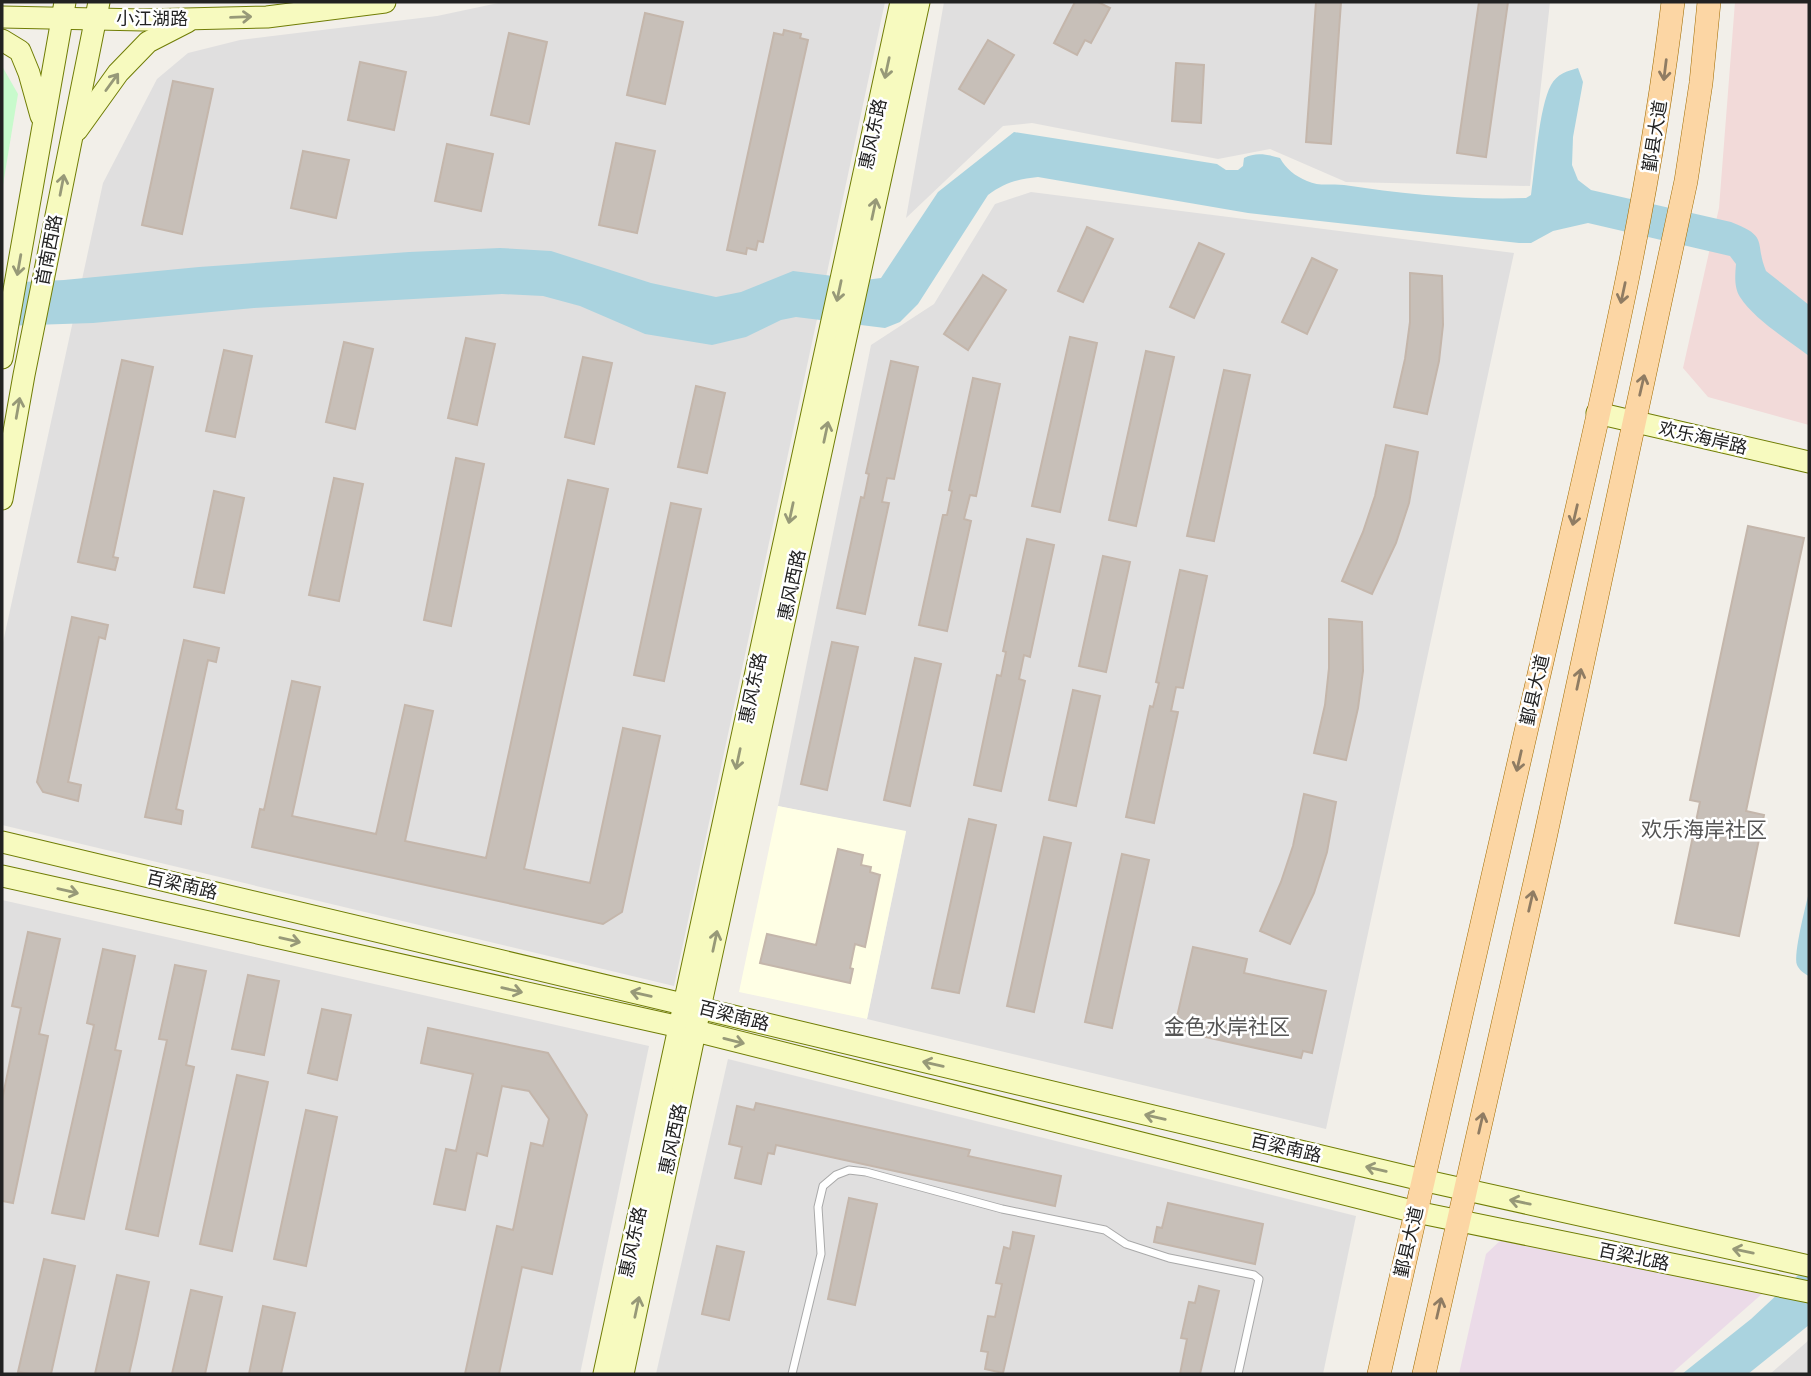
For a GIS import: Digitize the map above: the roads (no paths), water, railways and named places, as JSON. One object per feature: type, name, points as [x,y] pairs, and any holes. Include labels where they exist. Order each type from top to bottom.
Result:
[{"type":"main road","name":"鄞县大道","points":[[1379,1374],[1597,413],[1648,175],[1673,2]]},
{"type":"main road","points":[[1424,1374],[1545,838],[1686,181],[1701,83],[1709,2]]},
{"type":"street","name":"小江湖路","points":[[2,17],[64,10],[97,10],[193,19],[267,17],[385,2]]},
{"type":"street","name":"惠风东路","points":[[604,1374],[688,1029],[901,2]]},
{"type":"street","name":"惠风西路","points":[[692,1006],[919,2]]},
{"type":"street","name":"首南西路","points":[[2,358],[64,10]]},
{"type":"street","name":"首南西路","points":[[2,499],[97,10]]},
{"type":"street","points":[[72,137],[118,73],[148,43],[193,19]]},
{"type":"street","points":[[2,40],[20,51],[44,125]]},
{"type":"street","name":"欢乐海岸路","points":[[1597,413],[1809,462]]},
{"type":"street","name":"百梁南路","points":[[2,842],[1466,1190]]},
{"type":"street","name":"百梁南路","points":[[2,876],[688,1029],[1459,1221]]},
{"type":"street","name":"惠风西路","points":[[623,1374],[688,1029]]},
{"type":"street","name":"百梁北路","points":[[1466,1190],[1809,1266]]},
{"type":"street","name":"百梁北路","points":[[1459,1221],[1809,1292]]},
{"type":"lane","points":[[792,1374],[821,1254],[818,1207],[823,1186],[836,1175],[849,1170],[866,1172],[1002,1209],[1105,1230],[1126,1244],[1169,1258],[1254,1275],[1259,1279],[1238,1374]]},
{"type":"water","points":[[1578,68],[1583,82],[1573,137],[1572,165],[1578,180],[1591,190],[1731,222],[1751,232],[1759,241],[1766,271],[1809,305],[1809,356],[1772,329],[1746,305],[1737,290],[1736,264],[1730,256],[1588,223],[1553,231],[1531,243],[1519,243],[1248,213],[1038,177],[1011,182],[988,195],[918,304],[900,322],[885,328],[796,317],[781,320],[746,337],[712,345],[645,334],[580,306],[543,296],[502,294],[254,308],[93,323],[2,326],[2,283],[409,252],[500,248],[551,251],[651,283],[716,297],[741,292],[793,271],[865,280],[881,278],[938,192],[1014,132],[1217,164],[1226,170],[1238,170],[1248,156],[1266,155],[1280,158],[1295,174],[1317,184],[1339,184],[1435,196],[1526,198],[1531,195],[1540,122],[1551,85],[1556,78]]},
{"type":"water","points":[[1809,892],[1809,976],[1799,969],[1796,959]]},
{"type":"water","points":[[1809,1265],[1809,1325],[1748,1374],[1682,1374],[1751,1319]]},
{"type":"district","name":"欢乐海岸社区","points":[[1704,830]]},
{"type":"district","name":"金色水岸社区","points":[[1227,1027]]}]
